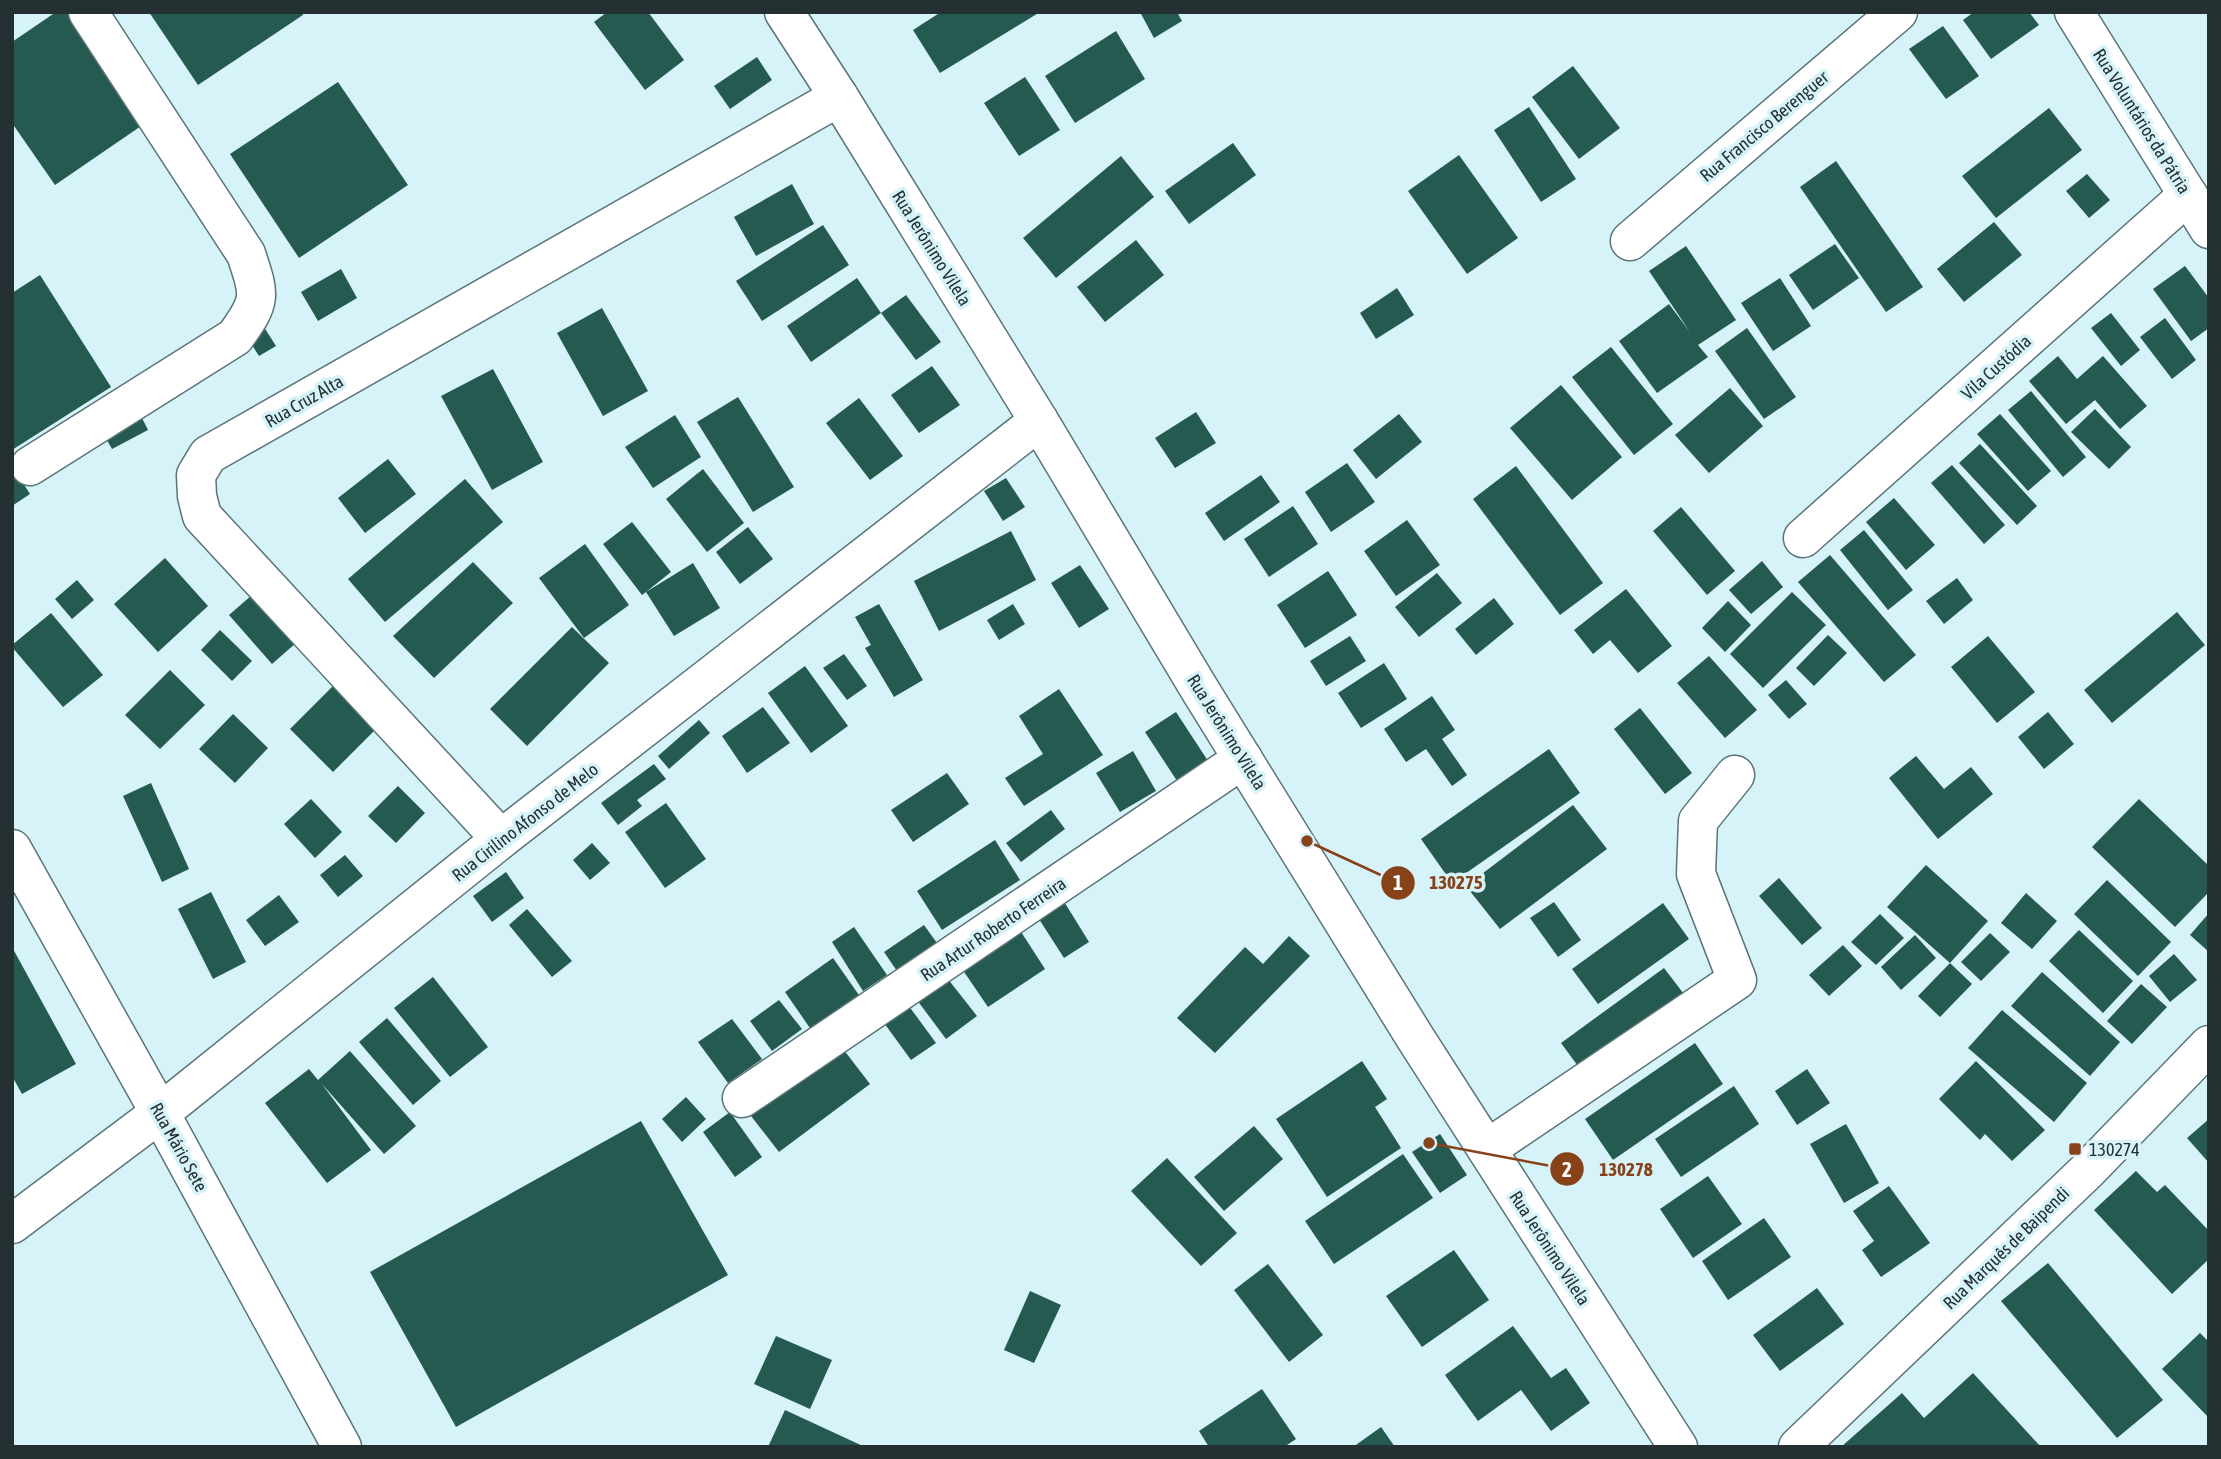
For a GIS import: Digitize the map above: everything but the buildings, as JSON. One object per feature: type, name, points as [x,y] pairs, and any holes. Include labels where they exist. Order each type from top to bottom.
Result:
[{"type":"street","points":[[30,466],[235,337],[253,313],[257,288],[246,254],[88,12]]},
{"type":"street","name":"Rua Jerônimo Vilela","points":[[784,12],[1039,421],[1409,1027],[1678,1447]]},
{"type":"street","name":"Rua Francisco Berenguer","points":[[1630,241],[1898,12]]},
{"type":"street","name":"Rua Voluntários da Pátria","points":[[2074,12],[2209,229]]},
{"type":"street","name":"Rua Cruz Alta","points":[[501,839],[202,516],[196,475],[208,455],[839,97]]},
{"type":"street","name":"Vila Custódia","points":[[1803,538],[2188,195]]},
{"type":"street","name":"Rua Cirilino Afonso de Melo","points":[[12,1224],[160,1113],[501,839],[1039,421]]},
{"type":"street","name":"Rua Artur Roberto Ferreira","points":[[741,1098],[1244,760]]},
{"type":"street","points":[[1487,1149],[1737,980],[1696,874],[1698,821],[1735,775]]},
{"type":"street","name":"Rua Mário Sete","points":[[12,849],[342,1447]]},
{"type":"street","name":"Rua Marquês de Baipendi","points":[[1798,1447],[2087,1171],[2209,1045]]},
{"type":"place","name":"130275","points":[[1307,841]]},
{"type":"place","name":"130278","points":[[1429,1143]]},
{"type":"place","name":"130274","points":[[2075,1149]]}]
